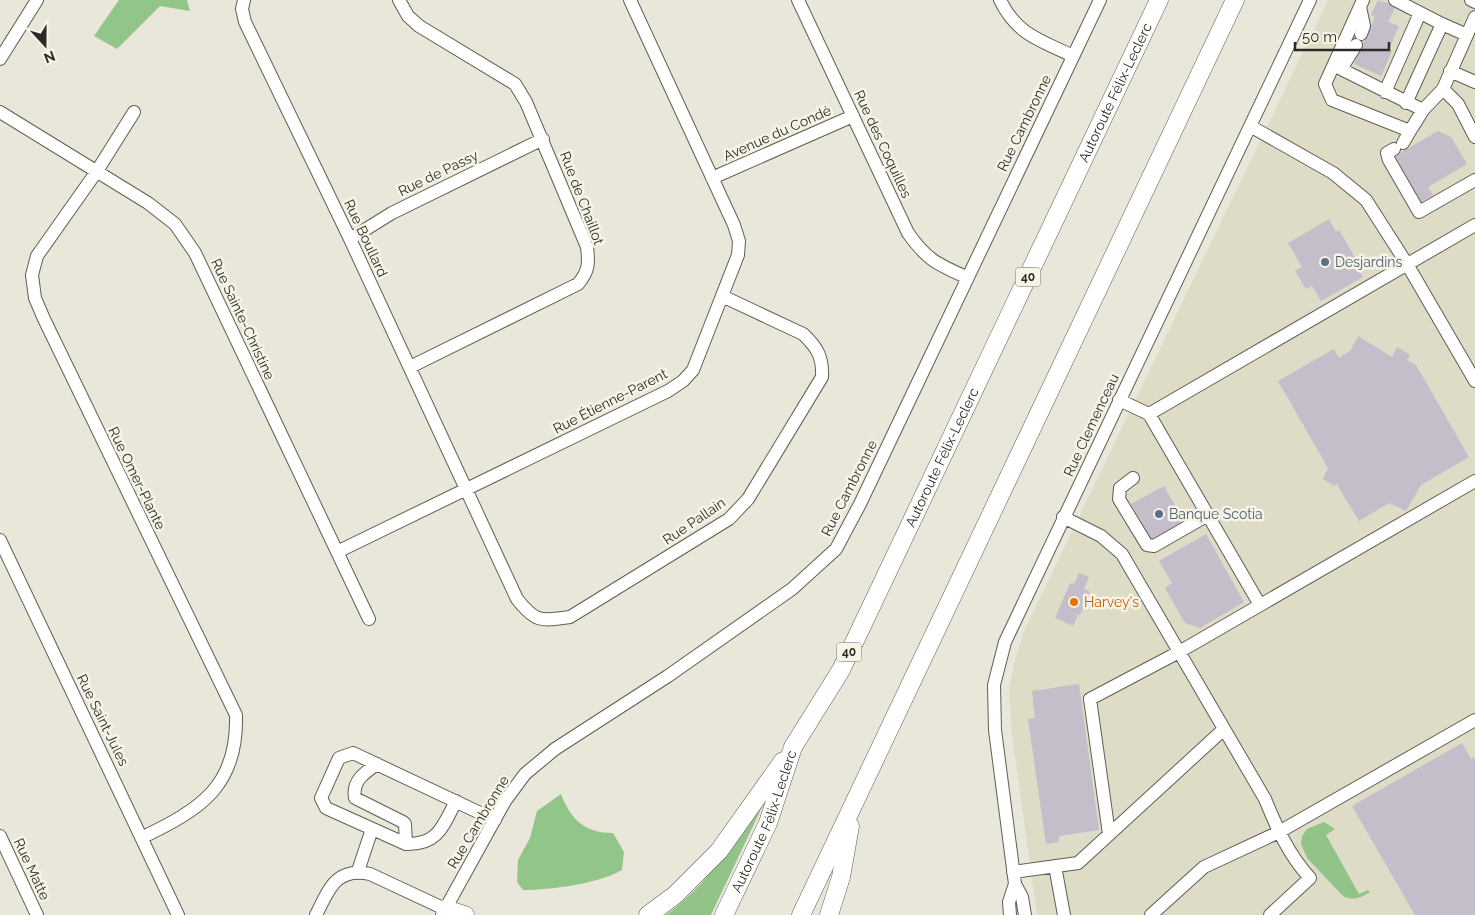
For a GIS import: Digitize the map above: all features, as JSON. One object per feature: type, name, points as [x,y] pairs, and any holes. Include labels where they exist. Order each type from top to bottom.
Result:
[{"type":"highway","name":"Autoroute Félix-Leclerc","points":[[724,915],[768,823],[793,747],[841,670],[1159,0]]},
{"type":"highway","points":[[801,915],[1235,0]]},
{"type":"highway","points":[[648,915],[675,894],[718,851],[793,747]]},
{"type":"highway","points":[[829,915],[841,876],[855,802]]},
{"type":"highway","points":[[446,913],[466,915]]},
{"type":"street","points":[[0,59],[38,0]]},
{"type":"street","name":"Rue Boullard","points":[[244,0],[242,8],[245,22],[468,489]]},
{"type":"street","name":"Rue de Chaillot","points":[[399,0],[408,16],[419,26],[514,84],[526,102],[587,247],[588,271],[578,284],[410,367]]},
{"type":"street","name":"Rue Étienne-Parent","points":[[337,552],[668,391],[684,381],[693,370],[738,255],[739,241],[734,225],[630,0]]},
{"type":"street","name":"Rue des Coquilles","points":[[798,0],[913,240],[922,253],[938,264],[966,277]]},
{"type":"street","points":[[1000,0],[1014,24],[1026,33],[1073,56]]},
{"type":"street","name":"Rue Cambronne","points":[[446,913],[495,820],[520,780],[532,768],[555,750],[668,676],[792,589],[836,549],[860,504],[966,277],[1100,0]]},
{"type":"street","name":"Rue Clemenceau","points":[[1025,915],[1022,897],[1014,878],[995,730],[994,685],[1005,642],[1310,0]]},
{"type":"street","points":[[1395,0],[1467,35]]},
{"type":"street","points":[[1471,0],[1475,2]]},
{"type":"street","points":[[1361,4],[1364,26],[1358,39],[1326,84],[1332,100],[1410,131]]},
{"type":"street","points":[[1338,67],[1361,4]]},
{"type":"street","points":[[1385,92],[1420,13]]},
{"type":"street","points":[[1475,17],[1443,89],[1423,110],[1398,146],[1387,153],[1419,212],[1475,180]]},
{"type":"street","points":[[1406,103],[1442,24]]},
{"type":"street","points":[[1338,67],[1423,110]]},
{"type":"street","points":[[1450,71],[1475,82]]},
{"type":"street","points":[[1443,89],[1458,104],[1475,137]]},
{"type":"street","name":"Rue Sainte-Christine","points":[[0,112],[148,203],[175,224],[195,253],[369,619]]},
{"type":"street","name":"Rue Omer-Plante","points":[[134,112],[97,171],[37,256],[32,275],[35,298],[44,319],[236,715],[236,740],[229,766],[214,790],[194,810],[143,837]]},
{"type":"street","name":"Avenue du Condé","points":[[712,178],[853,116]]},
{"type":"street","points":[[1250,126],[1350,186],[1366,200],[1380,219],[1475,381]]},
{"type":"street","name":"Rue de Passy","points":[[350,239],[392,213],[542,139]]},
{"type":"street","points":[[1149,414],[1475,225]]},
{"type":"street","name":"Rue Pallain","points":[[468,489],[517,599],[531,616],[549,620],[570,617],[729,519],[748,499],[822,377],[823,363],[814,344],[803,334],[722,296]]},
{"type":"street","points":[[1119,400],[1149,414],[1260,605]]},
{"type":"street","points":[[1133,478],[1120,488],[1119,499],[1148,545],[1154,546],[1208,515]]},
{"type":"street","points":[[1109,834],[1090,699],[1179,652],[1475,482]]},
{"type":"street","points":[[1063,517],[1101,536],[1122,554],[1265,799],[1279,832],[1296,862],[1310,878],[1270,915]]},
{"type":"street","name":"Rue Saint-Jules","points":[[0,540],[143,837],[178,915]]},
{"type":"street","points":[[1151,915],[1204,867],[1279,832],[1475,720]]},
{"type":"street","points":[[1014,878],[1055,866],[1078,863],[1224,729]]},
{"type":"street","points":[[456,801],[440,832],[432,839],[416,844],[406,844],[326,808],[321,798],[338,758],[353,752],[377,764],[456,801],[495,820]]},
{"type":"street","points":[[377,764],[362,774],[354,789],[355,798],[405,824],[406,844]]},
{"type":"street","points":[[358,872],[372,829]]},
{"type":"street","name":"Rue Matte","points":[[0,836],[37,915]]},
{"type":"street","points":[[1055,866],[1064,915]]},
{"type":"street","points":[[316,915],[330,888],[338,878],[358,872],[370,874],[446,913]]},
{"type":"street","name":"Rue Clemenceau","points":[[1010,915],[1009,902],[1014,878]]},
{"type":"shaded area","points":[[1328,0],[1475,0],[1475,915],[1037,915],[1012,735],[1009,690],[1014,663],[1024,631]]},
{"type":"green space","points":[[119,0],[187,0],[190,11],[160,6],[117,49],[94,36]]},
{"type":"green space","points":[[561,794],[569,811],[580,823],[594,831],[613,833],[624,852],[622,870],[600,879],[574,885],[523,890],[517,882],[518,860],[530,838],[537,811]]},
{"type":"green space","points":[[761,804],[763,805],[711,915],[665,915],[693,892],[706,878]]},
{"type":"green space","points":[[1324,822],[1335,829],[1326,835],[1359,894],[1368,890],[1370,892],[1357,898],[1343,896],[1307,858],[1301,844],[1302,836],[1307,829]]},
{"type":"building","points":[[1378,0],[1396,6],[1388,22],[1399,26],[1389,49],[1392,51],[1381,76],[1354,64],[1375,17],[1371,15]]},
{"type":"building","points":[[1438,131],[1451,137],[1467,164],[1428,187],[1433,195],[1421,202],[1395,156]]},
{"type":"building","points":[[1329,219],[1336,232],[1339,230],[1357,261],[1354,263],[1363,277],[1321,301],[1312,286],[1306,289],[1295,271],[1302,267],[1288,243]]},
{"type":"building","points":[[1358,336],[1392,357],[1397,347],[1410,355],[1407,360],[1416,365],[1469,457],[1421,485],[1406,511],[1389,503],[1359,521],[1336,483],[1335,486],[1323,479],[1328,468],[1278,381],[1334,349],[1339,358],[1350,351]]},
{"type":"building","points":[[1164,486],[1184,521],[1151,540],[1131,504]]},
{"type":"building","points":[[1206,534],[1244,602],[1200,628],[1185,623],[1165,588],[1172,583],[1159,561]]},
{"type":"building","points":[[1079,573],[1089,577],[1084,589],[1090,592],[1073,626],[1055,618],[1070,583],[1074,584]]},
{"type":"building","points":[[1079,684],[1099,830],[1059,836],[1059,842],[1046,844],[1028,719],[1035,718],[1032,691]]},
{"type":"building","points":[[1462,743],[1471,759],[1475,757],[1475,915],[1415,915],[1352,806]]},
{"type":"place","name":"Desjardins","points":[[1325,262]]},
{"type":"place","name":"Banque Scotia","points":[[1159,514]]},
{"type":"place","name":"Harvey's","points":[[1074,602]]}]
